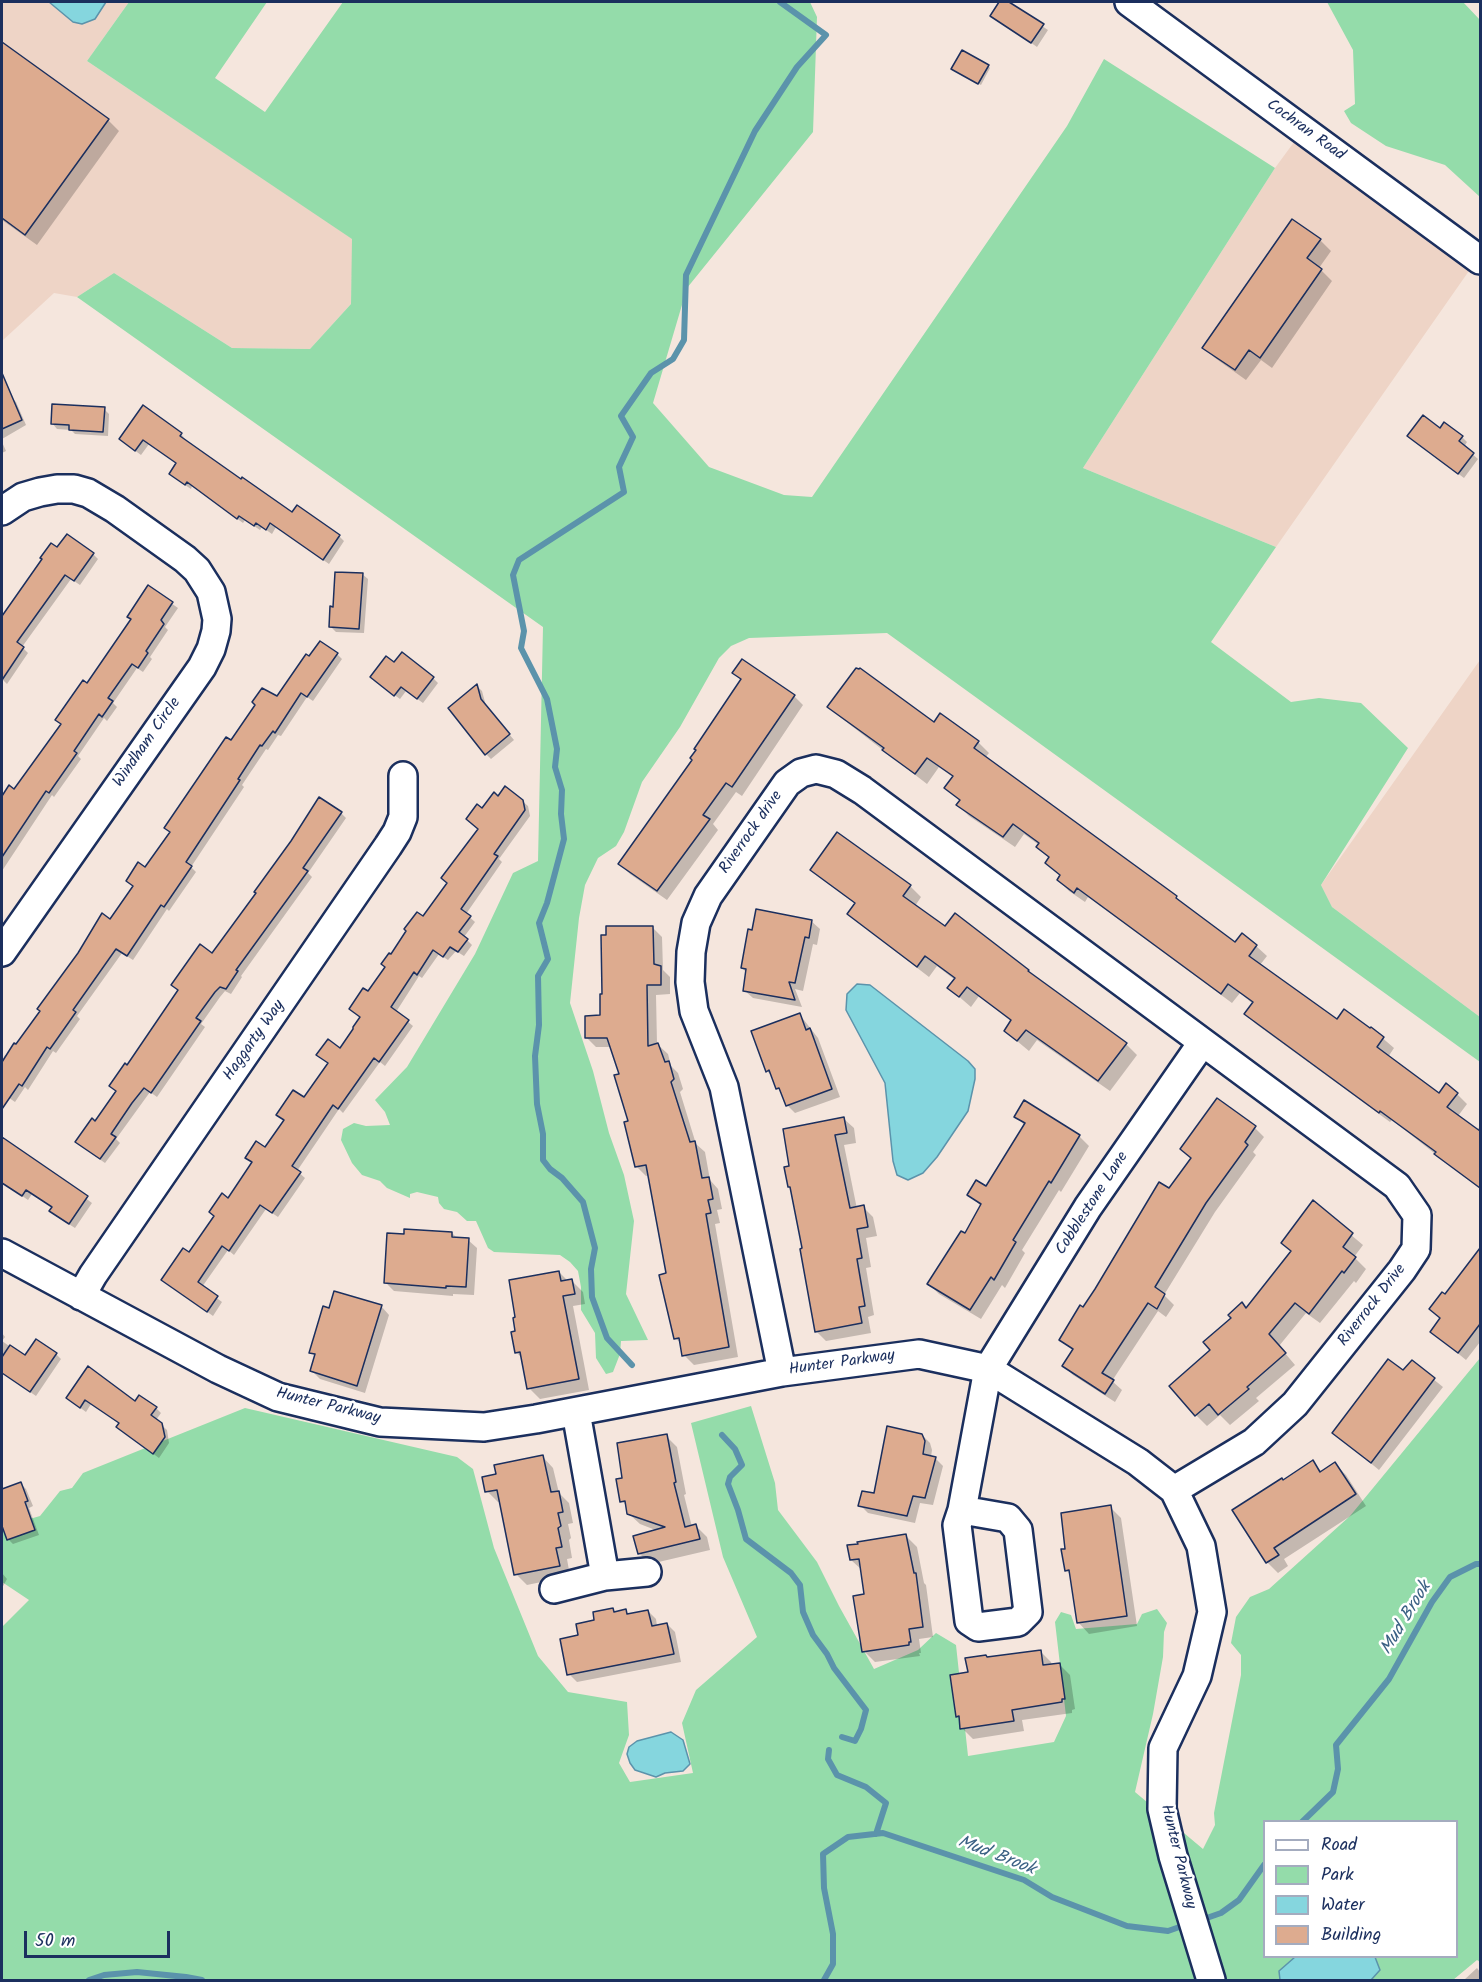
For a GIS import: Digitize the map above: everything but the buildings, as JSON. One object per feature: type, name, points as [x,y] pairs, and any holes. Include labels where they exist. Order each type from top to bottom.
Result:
[{"type":"street","name":"Cochran Road","points":[[1129,2],[1480,260]]},
{"type":"street","name":"Windham Circle","points":[[2,511],[23,497],[57,489],[74,489],[101,500],[185,559],[206,581],[217,619],[211,650],[202,667],[2,952]]},
{"type":"street","name":"Riverrock drive","points":[[782,1372],[724,1087],[694,1011],[690,982],[691,952],[696,923],[708,896],[787,783],[801,773],[816,769],[836,774],[862,790],[1202,1042]]},
{"type":"street","name":"Haggarty Way","points":[[81,1296],[93,1275],[397,832],[403,817],[403,776]]},
{"type":"street","name":"Cobblestone Lane","points":[[988,1369],[1088,1207],[1202,1042]]},
{"type":"street","name":"Riverrock Drive","points":[[1174,1490],[1254,1442],[1295,1404],[1402,1270],[1416,1249],[1417,1215],[1397,1186],[1202,1042]]},
{"type":"street","name":"Hunter Parkway","points":[[2,1253],[218,1369],[278,1397],[380,1422],[484,1427],[576,1412],[782,1372],[920,1354],[988,1369],[1138,1462],[1174,1490],[1201,1546],[1212,1612],[1197,1676],[1163,1748],[1162,1809],[1173,1856],[1211,1980]]},
{"type":"street","points":[[962,1510],[988,1369]]},
{"type":"street","points":[[576,1412],[605,1576]]},
{"type":"street","points":[[554,1589],[605,1576],[647,1572]]},
{"type":"shaded area","points":[[2,2],[129,2],[87,61],[353,239],[351,304],[310,349],[232,348],[114,273],[77,297],[54,293],[2,341]]},
{"type":"shaded area","points":[[1297,138],[1471,268],[1276,547],[1083,468],[1275,168]]},
{"type":"shaded area","points":[[1480,660],[1480,1017],[1332,907],[1321,885]]},
{"type":"green space","points":[[129,2],[267,2],[215,78],[265,112],[343,2],[810,2],[817,17],[813,132],[687,288],[653,403],[709,467],[784,495],[812,497],[1067,126],[1104,59],[1275,168],[1083,468],[1276,547],[1211,642],[1291,702],[1319,698],[1361,703],[1408,748],[1321,885],[1332,907],[1480,1017],[1480,1062],[887,633],[749,638],[731,646],[719,658],[680,727],[642,782],[624,832],[616,846],[598,858],[585,885],[570,1003],[624,1175],[634,1221],[626,1294],[648,1340],[621,1341],[620,1354],[613,1372],[606,1374],[596,1358],[595,1333],[581,1310],[578,1271],[570,1262],[560,1255],[494,1252],[488,1248],[476,1221],[467,1221],[457,1212],[444,1209],[438,1197],[417,1192],[410,1194],[410,1198],[387,1188],[380,1181],[362,1175],[352,1163],[341,1140],[343,1129],[354,1123],[366,1126],[390,1125],[385,1112],[375,1100],[407,1067],[475,954],[513,873],[538,861],[543,627],[77,297],[114,273],[232,348],[310,349],[351,304],[352,239],[87,61]]},
{"type":"green space","points":[[1327,2],[1463,2],[1480,20],[1480,197],[1445,165],[1386,146],[1351,123],[1344,111],[1355,104],[1353,50]]},
{"type":"green space","points":[[1480,1358],[1480,1962],[1477,1960],[1453,1980],[2,1980],[2,1627],[29,1600],[2,1582],[2,1527],[40,1516],[60,1491],[72,1488],[83,1473],[245,1408],[457,1457],[473,1469],[494,1548],[538,1656],[568,1692],[627,1702],[629,1735],[619,1763],[630,1782],[693,1773],[682,1723],[696,1690],[757,1637],[723,1557],[691,1423],[751,1406],[775,1483],[778,1510],[817,1562],[874,1669],[918,1650],[936,1633],[956,1645],[968,1756],[1054,1742],[1066,1716],[1055,1622],[1061,1612],[1071,1615],[1076,1629],[1137,1624],[1142,1614],[1157,1609],[1167,1623],[1164,1632],[1163,1657],[1135,1792],[1203,1849],[1215,1825],[1214,1813],[1241,1675],[1241,1655],[1231,1643],[1236,1617],[1250,1597],[1269,1589],[1350,1516]]},
{"type":"water","points":[[49,2],[106,2],[95,19],[82,24],[73,22]]},
{"type":"water","points":[[857,984],[870,985],[968,1061],[975,1069],[968,1111],[937,1157],[923,1173],[908,1180],[897,1175],[893,1161],[885,1083],[846,1010],[847,994]]},
{"type":"water","points":[[671,1732],[683,1740],[690,1764],[683,1771],[665,1773],[656,1777],[635,1770],[627,1754],[629,1747],[637,1741]]},
{"type":"water","points":[[1294,1958],[1375,1958],[1380,1970],[1371,1980],[1280,1980],[1279,1971]]},
{"type":"waterway","points":[[632,1365],[607,1338],[592,1297],[591,1269],[595,1248],[583,1202],[543,1160],[543,1134],[537,1104],[535,1056],[539,1025],[538,976],[548,959],[539,923],[547,903],[564,839],[561,814],[562,790],[555,767],[557,749],[547,699],[521,648],[524,631],[513,575],[519,560],[624,492],[619,467],[633,437],[621,416],[651,373],[673,359],[684,340],[686,275],[755,131],[797,67],[826,35],[780,2]]},
{"type":"waterway","points":[[722,1435],[735,1449],[742,1465],[730,1477],[728,1484],[746,1539],[791,1573],[800,1585],[803,1612],[813,1635],[834,1668],[866,1710],[855,1741],[842,1737]]},
{"type":"waterway","name":"Mud Brook","points":[[1304,1820],[1333,1792],[1338,1769],[1336,1745],[1389,1679],[1432,1602],[1450,1577],[1480,1564]]},
{"type":"waterway","points":[[829,1750],[828,1759],[837,1775],[866,1787],[886,1803],[876,1834]]},
{"type":"waterway","name":"Mud Brook","points":[[824,1980],[833,1964],[833,1934],[824,1888],[823,1854],[848,1837],[883,1833],[1024,1880],[1052,1897],[1127,1926],[1168,1931],[1188,1924]]},
{"type":"waterway","name":"Mud Brook","points":[[1201,1920],[1221,1913],[1239,1900],[1263,1866]]},
{"type":"waterway","name":"Mud Brook","points":[[89,1980],[104,1975],[137,1972],[202,1980]]}]
